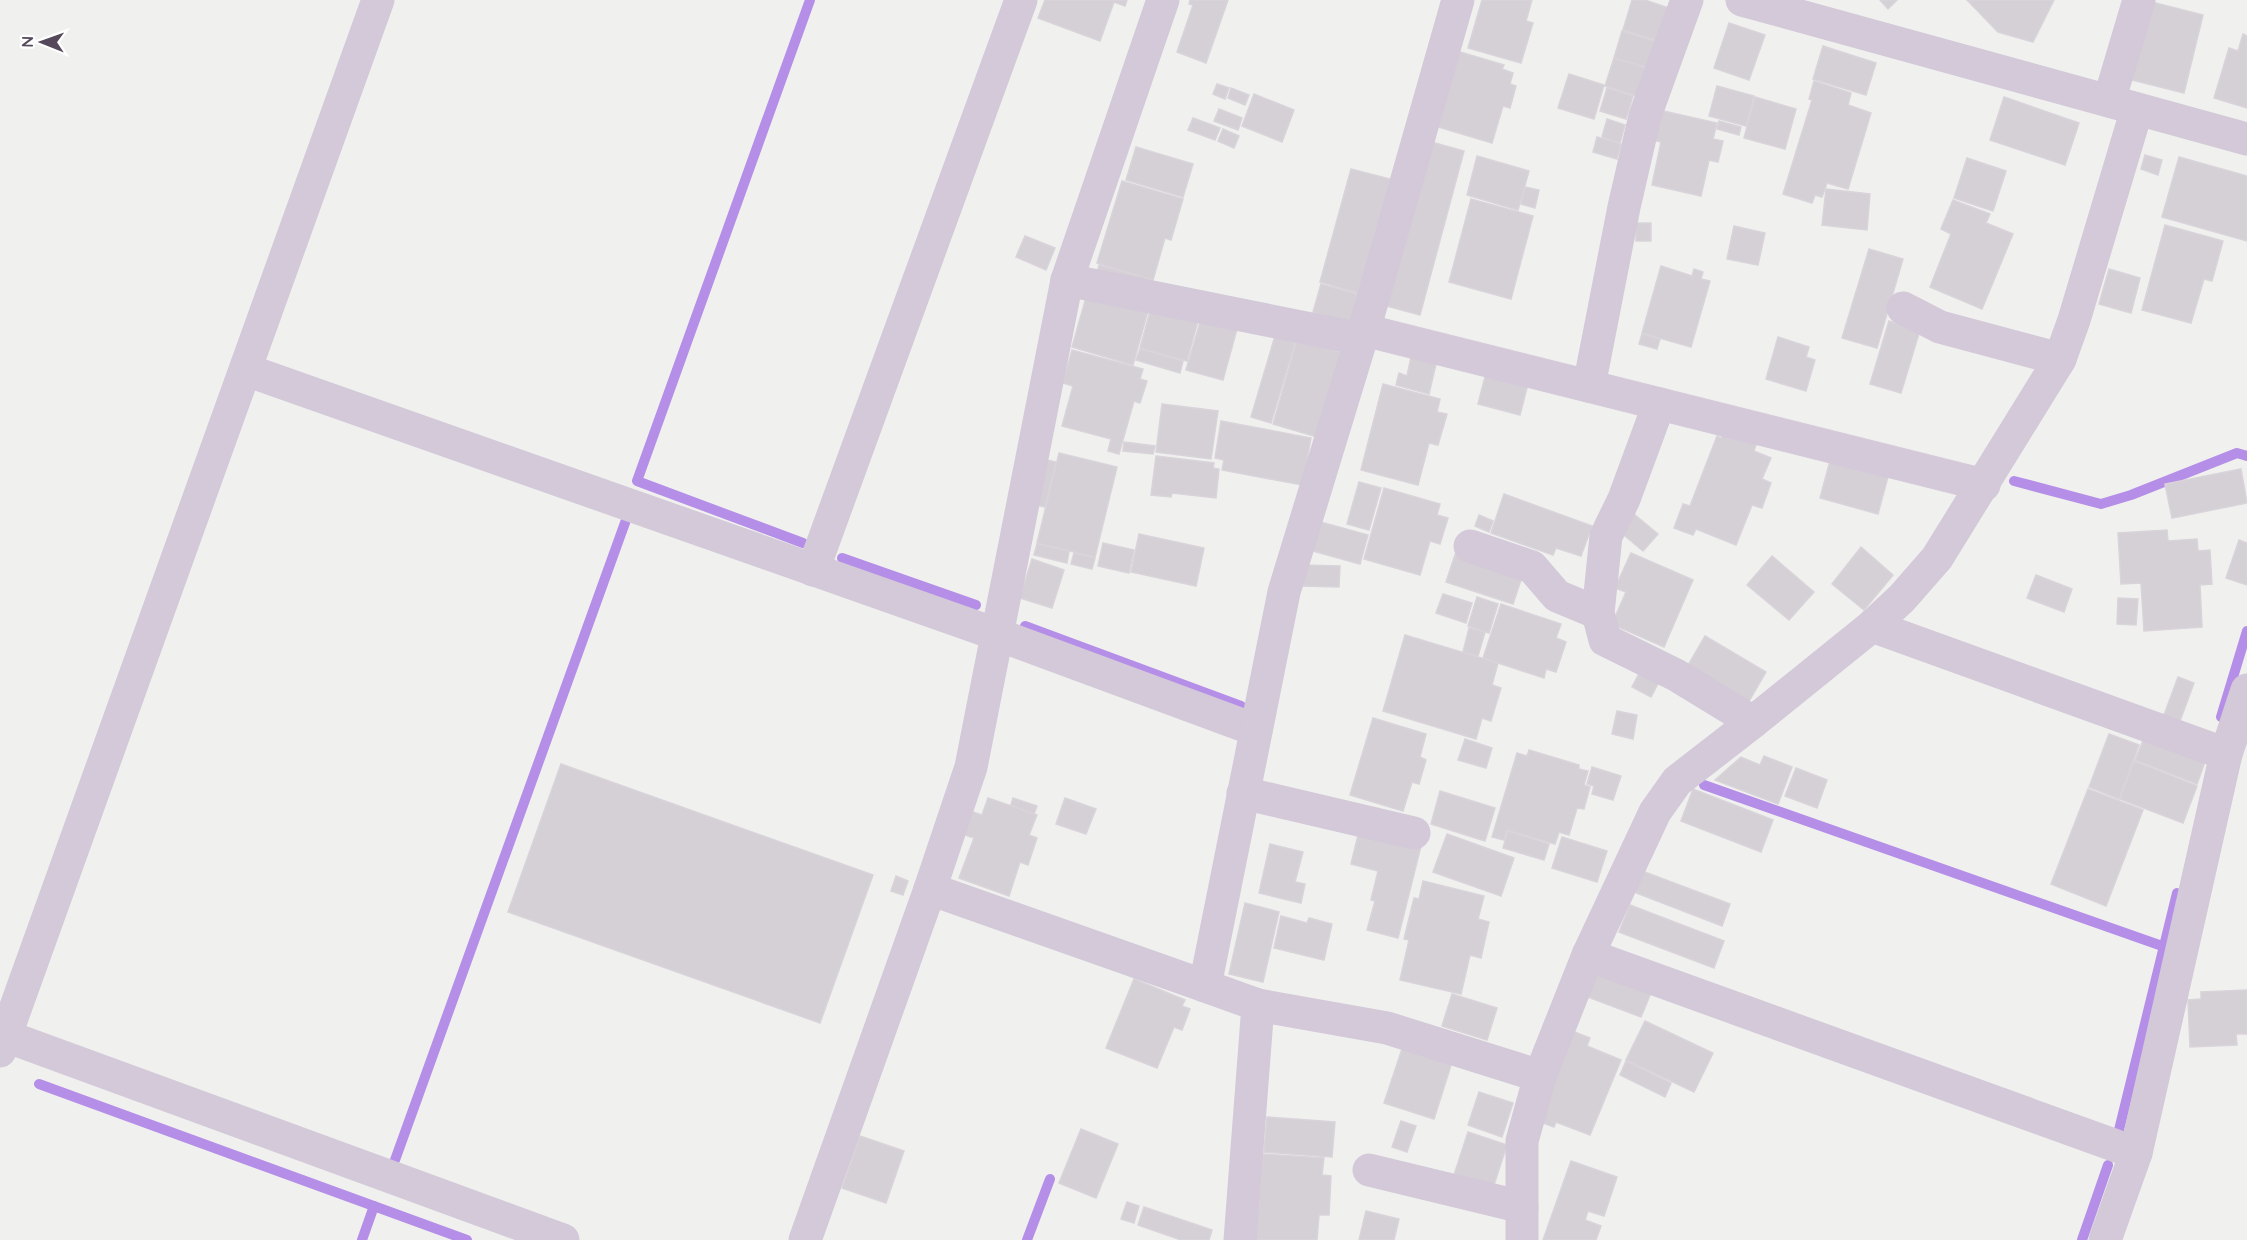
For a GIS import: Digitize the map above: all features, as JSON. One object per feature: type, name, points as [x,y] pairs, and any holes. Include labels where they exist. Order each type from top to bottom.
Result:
[{"type":"street","points":[[378,0],[2,1041],[563,1240]]},
{"type":"street","points":[[813,570],[1021,0]]},
{"type":"street","points":[[805,1240],[930,889],[971,766],[1067,280],[1164,0]]},
{"type":"street","points":[[1205,986],[1284,592],[1362,335],[1458,0]]},
{"type":"street","points":[[1589,386],[1624,207],[1645,116],[1687,0]]},
{"type":"street","points":[[1742,0],[2247,139]]},
{"type":"street","points":[[1522,1240],[1522,1141],[1539,1076],[1588,955],[1654,812],[1677,781],[1872,626],[1902,598],[1937,558],[2060,359],[2074,320],[2123,105],[2139,0]]},
{"type":"street","points":[[1067,280],[1362,335],[1589,386],[1984,485]]},
{"type":"street","points":[[1903,308],[1940,327],[2060,359]]},
{"type":"street","points":[[246,370],[996,634],[1256,730]]},
{"type":"street","points":[[1659,404],[1624,500],[1606,536],[1598,613],[1605,640],[1676,675],[1753,722]]},
{"type":"street","points":[[1470,546],[1532,567],[1557,596],[1598,613]]},
{"type":"street","points":[[1872,626],[2226,754]]},
{"type":"street","points":[[2105,1240],[2136,1153],[2226,754],[2246,695]]},
{"type":"street","points":[[1243,793],[1414,833]]},
{"type":"street","points":[[930,889],[1258,1005],[1388,1029],[1539,1076]]},
{"type":"street","points":[[1588,955],[2136,1153]]},
{"type":"street","points":[[1240,1240],[1258,1005]]},
{"type":"street","points":[[1369,1170],[1522,1207]]},
{"type":"building","points":[[1045,0],[1127,0],[1125,6],[1114,2],[1100,41],[1038,18]]},
{"type":"building","points":[[1190,0],[1228,0],[1206,63],[1177,52],[1193,5],[1189,4]]},
{"type":"building","points":[[1482,0],[1532,0],[1526,21],[1533,23],[1521,63],[1468,48]]},
{"type":"building","points":[[1632,0],[1645,0],[1669,8],[1659,41],[1623,30]]},
{"type":"building","points":[[1880,0],[1897,0],[1888,9]]},
{"type":"building","points":[[1967,0],[2054,0],[2033,42],[1998,32]]},
{"type":"building","points":[[2148,1],[2203,15],[2184,93],[2128,79]]},
{"type":"building","points":[[1729,23],[1765,35],[1749,80],[1714,68]]},
{"type":"building","points":[[1622,31],[1658,42],[1650,68],[1614,58]]},
{"type":"building","points":[[2243,34],[2247,36],[2247,108],[2214,98],[2229,48],[2238,51]]},
{"type":"building","points":[[1823,46],[1876,63],[1866,95],[1813,79]]},
{"type":"building","points":[[1457,51],[1504,65],[1502,69],[1513,73],[1510,84],[1516,86],[1510,108],[1503,106],[1492,143],[1435,126]]},
{"type":"building","points":[[1614,58],[1649,69],[1640,97],[1605,86]]},
{"type":"building","points":[[1569,74],[1604,85],[1594,119],[1558,108]]},
{"type":"building","points":[[1814,81],[1851,93],[1848,105],[1871,113],[1848,189],[1827,183],[1822,197],[1815,195],[1812,203],[1783,194],[1812,100],[1809,99]]},
{"type":"building","points":[[1217,84],[1229,88],[1225,99],[1213,94]]},
{"type":"building","points":[[1717,86],[1754,96],[1746,126],[1709,116]]},
{"type":"building","points":[[1231,88],[1249,95],[1245,105],[1228,98]]},
{"type":"building","points":[[1607,88],[1633,96],[1626,119],[1600,111]]},
{"type":"building","points":[[1254,94],[1294,110],[1282,142],[1242,126]]},
{"type":"building","points":[[1755,97],[1796,109],[1785,149],[1744,138]]},
{"type":"building","points":[[2004,97],[2079,123],[2065,165],[1990,140]]},
{"type":"building","points":[[1219,109],[1242,118],[1238,130],[1214,121]]},
{"type":"building","points":[[1659,110],[1717,123],[1713,139],[1723,141],[1718,162],[1709,160],[1701,196],[1652,185],[1661,142],[1652,140]]},
{"type":"building","points":[[1193,118],[1220,128],[1215,140],[1188,130]]},
{"type":"building","points":[[1607,119],[1625,125],[1620,143],[1602,137]]},
{"type":"building","points":[[1719,121],[1741,127],[1739,135],[1717,129]]},
{"type":"building","points":[[1223,129],[1239,136],[1234,148],[1218,141]]},
{"type":"building","points":[[1597,137],[1621,144],[1617,159],[1593,152]]},
{"type":"building","points":[[1428,141],[1464,151],[1420,315],[1383,305]]},
{"type":"building","points":[[1136,147],[1193,164],[1183,197],[1126,180]]},
{"type":"building","points":[[2145,155],[2162,160],[2158,175],[2141,169]]},
{"type":"building","points":[[1477,156],[1529,171],[1518,210],[1467,195]]},
{"type":"building","points":[[2179,157],[2247,176],[2247,241],[2162,217]]},
{"type":"building","points":[[1967,158],[2006,171],[1993,211],[1954,198]]},
{"type":"building","points":[[1351,169],[1390,179],[1358,293],[1320,282]]},
{"type":"building","points":[[1122,181],[1183,199],[1171,240],[1165,238],[1153,280],[1097,263]]},
{"type":"building","points":[[1525,187],[1539,190],[1535,208],[1521,204]]},
{"type":"building","points":[[1826,189],[1870,194],[1867,230],[1822,225]]},
{"type":"building","points":[[1471,199],[1533,216],[1511,299],[1449,282]]},
{"type":"building","points":[[1953,200],[1990,214],[1986,223],[2013,234],[1982,309],[1930,287],[1951,234],[1941,229]]},
{"type":"building","points":[[1636,223],[1651,223],[1651,241],[1636,241]]},
{"type":"building","points":[[2165,225],[2223,241],[2212,281],[2204,279],[2191,323],[2142,310]]},
{"type":"building","points":[[1734,226],[1765,233],[1758,265],[1727,259]]},
{"type":"building","points":[[1025,236],[1055,248],[1046,270],[1016,257]]},
{"type":"building","points":[[1869,249],[1903,259],[1877,348],[1842,338]]},
{"type":"building","points":[[1099,265],[1150,279],[1148,288],[1097,273]]},
{"type":"building","points":[[1661,266],[1692,276],[1694,269],[1703,272],[1701,279],[1710,281],[1691,347],[1642,333]]},
{"type":"building","points":[[2109,269],[2140,278],[2131,313],[2099,304]]},
{"type":"building","points":[[1321,284],[1357,294],[1350,323],[1313,312]]},
{"type":"building","points":[[1087,294],[1148,311],[1133,365],[1072,347]]},
{"type":"building","points":[[1151,308],[1198,321],[1187,361],[1140,348]]},
{"type":"building","points":[[1201,319],[1237,329],[1223,380],[1186,370]]},
{"type":"building","points":[[1889,321],[1920,330],[1901,393],[1870,384]]},
{"type":"building","points":[[1642,334],[1660,339],[1657,349],[1639,344]]},
{"type":"building","points":[[1275,336],[1295,343],[1271,423],[1251,417]]},
{"type":"building","points":[[1778,337],[1809,347],[1806,357],[1815,360],[1806,391],[1766,379]]},
{"type":"building","points":[[1297,340],[1342,353],[1317,437],[1273,424]]},
{"type":"building","points":[[1140,349],[1183,361],[1180,373],[1136,360]]},
{"type":"building","points":[[1072,350],[1143,369],[1140,379],[1147,381],[1140,403],[1134,401],[1119,454],[1108,451],[1111,439],[1062,426],[1073,386],[1063,383]]},
{"type":"building","points":[[1411,357],[1436,364],[1429,394],[1396,385],[1399,373],[1407,376]]},
{"type":"building","points":[[1487,369],[1529,380],[1520,415],[1478,404]]},
{"type":"building","points":[[1383,384],[1440,399],[1437,412],[1447,414],[1438,445],[1429,443],[1418,485],[1361,470]]},
{"type":"building","points":[[1162,404],[1218,411],[1211,459],[1156,452]]},
{"type":"building","points":[[1221,421],[1311,438],[1302,485],[1222,470],[1224,460],[1215,458]]},
{"type":"building","points":[[1725,429],[1757,442],[1754,451],[1771,458],[1762,479],[1771,483],[1762,508],[1752,505],[1736,545],[1696,529],[1693,535],[1674,528],[1683,504],[1690,506],[1717,436],[1721,438]]},
{"type":"building","points":[[1124,442],[1155,446],[1153,454],[1123,451]]},
{"type":"building","points":[[1059,453],[1117,467],[1095,557],[1037,543]]},
{"type":"building","points":[[1156,456],[1214,463],[1213,468],[1219,469],[1216,498],[1172,493],[1171,497],[1151,495]]},
{"type":"building","points":[[1831,457],[1889,473],[1878,514],[1820,498]]},
{"type":"building","points":[[1047,460],[1056,462],[1045,507],[1036,505]]},
{"type":"building","points":[[2241,469],[2247,503],[2172,518],[2165,484]]},
{"type":"building","points":[[1359,482],[1381,488],[1369,530],[1347,524]]},
{"type":"building","points":[[1384,488],[1440,504],[1437,515],[1448,518],[1440,544],[1430,541],[1420,575],[1364,559]]},
{"type":"building","points":[[1504,494],[1592,526],[1581,556],[1556,548],[1553,555],[1491,533]]},
{"type":"building","points":[[1634,514],[1658,534],[1643,551],[1619,531]]},
{"type":"building","points":[[1479,515],[1493,521],[1489,532],[1475,526]]},
{"type":"building","points":[[1317,521],[1368,535],[1360,564],[1309,550]]},
{"type":"building","points":[[2167,530],[2168,541],[2197,539],[2198,551],[2210,550],[2212,584],[2200,585],[2202,627],[2144,631],[2141,583],[2121,584],[2118,533]]},
{"type":"building","points":[[1139,534],[1204,548],[1196,586],[1131,572]]},
{"type":"building","points":[[2239,540],[2247,543],[2247,585],[2226,578]]},
{"type":"building","points":[[1103,543],[1134,550],[1129,573],[1098,566]]},
{"type":"building","points":[[1037,544],[1069,551],[1067,563],[1034,555]]},
{"type":"building","points":[[1861,547],[1893,575],[1864,610],[1832,584]]},
{"type":"building","points":[[1456,552],[1523,574],[1513,604],[1446,582]]},
{"type":"building","points":[[1074,553],[1095,558],[1092,569],[1071,564]]},
{"type":"building","points":[[1631,553],[1693,580],[1664,647],[1612,624],[1626,592],[1615,588]]},
{"type":"building","points":[[1772,556],[1814,592],[1789,620],[1747,585]]},
{"type":"building","points":[[1032,559],[1064,570],[1052,608],[1020,598]]},
{"type":"building","points":[[1304,565],[1340,566],[1339,587],[1303,586]]},
{"type":"building","points":[[2036,575],[2072,589],[2064,612],[2027,598]]},
{"type":"building","points":[[1443,594],[1472,603],[1466,623],[1436,613]]},
{"type":"building","points":[[1477,597],[1498,604],[1489,633],[1468,626]]},
{"type":"building","points":[[2118,598],[2138,599],[2136,625],[2117,624]]},
{"type":"building","points":[[1501,604],[1561,624],[1556,638],[1566,642],[1556,672],[1546,669],[1544,678],[1483,658]]},
{"type":"building","points":[[1469,628],[1485,632],[1478,656],[1463,652]]},
{"type":"building","points":[[1405,635],[1498,663],[1492,685],[1501,688],[1491,721],[1482,718],[1476,739],[1383,711]]},
{"type":"building","points":[[1705,636],[1766,672],[1748,703],[1687,667]]},
{"type":"building","points":[[1643,666],[1662,676],[1651,697],[1632,687]]},
{"type":"building","points":[[2178,677],[2194,683],[2180,721],[2164,715]]},
{"type":"building","points":[[1617,711],[1637,715],[1633,739],[1612,734]]},
{"type":"building","points":[[1373,718],[1426,734],[1420,757],[1426,760],[1419,784],[1412,782],[1403,811],[1350,795]]},
{"type":"building","points":[[2109,734],[2139,745],[2119,799],[2089,787]]},
{"type":"building","points":[[2145,736],[2206,759],[2197,784],[2135,760]]},
{"type":"building","points":[[1465,739],[1492,748],[1486,768],[1458,760]]},
{"type":"building","points":[[1529,750],[1579,765],[1579,769],[1588,771],[1584,785],[1590,787],[1584,809],[1577,808],[1569,835],[1559,832],[1555,844],[1507,830],[1504,840],[1492,837],[1517,753],[1527,756]]},
{"type":"building","points":[[1764,756],[1792,767],[1778,804],[1715,780],[1741,757],[1760,765]]},
{"type":"building","points":[[2134,761],[2197,786],[2183,823],[2120,799]]},
{"type":"building","points":[[561,764],[873,875],[820,1023],[508,912]]},
{"type":"building","points":[[1592,767],[1621,776],[1613,800],[1592,794],[1594,786],[1587,784]]},
{"type":"building","points":[[1796,768],[1827,780],[1817,808],[1785,796]]},
{"type":"building","points":[[1693,789],[1773,820],[1761,852],[1681,821]]},
{"type":"building","points":[[2088,789],[2143,810],[2106,906],[2051,884]]},
{"type":"building","points":[[1440,791],[1495,808],[1485,841],[1431,824]]},
{"type":"building","points":[[988,798],[1037,815],[1029,835],[1037,838],[1028,865],[1020,862],[1009,896],[959,878],[974,838],[965,835],[973,812],[982,815]]},
{"type":"building","points":[[1013,798],[1037,806],[1034,814],[1011,805]]},
{"type":"building","points":[[1065,798],[1096,809],[1086,834],[1056,824]]},
{"type":"building","points":[[1359,831],[1421,846],[1398,938],[1367,930],[1375,901],[1371,900],[1378,871],[1351,864]]},
{"type":"building","points":[[1508,831],[1549,844],[1544,860],[1503,848]]},
{"type":"building","points":[[1447,834],[1514,858],[1501,896],[1433,872]]},
{"type":"building","points":[[1562,837],[1607,851],[1597,882],[1552,868]]},
{"type":"building","points":[[1270,844],[1303,852],[1295,882],[1305,884],[1301,903],[1259,893]]},
{"type":"building","points":[[1642,871],[1730,904],[1722,926],[1634,892]]},
{"type":"building","points":[[896,876],[908,881],[903,895],[891,891]]},
{"type":"building","points":[[1423,881],[1484,896],[1478,919],[1489,922],[1481,958],[1470,955],[1461,994],[1400,980],[1409,940],[1404,939],[1414,898],[1419,899]]},
{"type":"building","points":[[1245,903],[1279,912],[1263,982],[1229,974]]},
{"type":"building","points":[[1630,905],[1724,941],[1714,968],[1619,932]]},
{"type":"building","points":[[1281,916],[1307,923],[1309,918],[1332,924],[1324,960],[1274,948]]},
{"type":"building","points":[[1597,973],[1651,993],[1641,1017],[1588,997]]},
{"type":"building","points":[[1134,979],[1185,1000],[1182,1006],[1190,1009],[1182,1030],[1174,1027],[1157,1068],[1106,1048]]},
{"type":"building","points":[[2247,990],[2247,1034],[2236,1034],[2237,1045],[2190,1047],[2188,1000],[2201,999],[2201,992]]},
{"type":"building","points":[[1452,994],[1497,1008],[1487,1040],[1442,1026]]},
{"type":"building","points":[[1645,1021],[1713,1053],[1694,1092],[1626,1060]]},
{"type":"building","points":[[1572,1031],[1590,1038],[1587,1046],[1621,1060],[1590,1135],[1556,1122],[1554,1127],[1535,1120]]},
{"type":"building","points":[[1404,1043],[1453,1059],[1434,1119],[1384,1103]]},
{"type":"building","points":[[1626,1061],[1671,1083],[1665,1097],[1620,1075]]},
{"type":"building","points":[[1479,1092],[1513,1103],[1502,1137],[1468,1125]]},
{"type":"building","points":[[1267,1117],[1335,1122],[1332,1157],[1264,1152]]},
{"type":"building","points":[[1401,1121],[1416,1126],[1407,1152],[1392,1147]]},
{"type":"building","points":[[1081,1129],[1118,1144],[1096,1198],[1059,1183]]},
{"type":"building","points":[[1468,1132],[1507,1145],[1493,1188],[1454,1175]]},
{"type":"building","points":[[860,1136],[904,1151],[886,1203],[842,1188]]},
{"type":"building","points":[[1263,1154],[1324,1158],[1322,1175],[1331,1176],[1329,1215],[1319,1215],[1317,1240],[1256,1240]]},
{"type":"building","points":[[1571,1161],[1617,1177],[1604,1216],[1588,1211],[1585,1220],[1601,1226],[1596,1240],[1543,1240]]},
{"type":"building","points":[[1127,1202],[1139,1206],[1134,1223],[1121,1219]]},
{"type":"building","points":[[1144,1207],[1212,1230],[1209,1240],[1181,1240],[1138,1225]]},
{"type":"building","points":[[1366,1211],[1399,1219],[1394,1240],[1359,1240]]},
{"type":"waterway","points":[[803,543],[637,481],[810,0]]},
{"type":"waterway","points":[[2014,481],[2101,504],[2131,495],[2237,453],[2247,456]]},
{"type":"waterway","points":[[395,1160],[626,520]]},
{"type":"waterway","points":[[842,558],[976,605]]},
{"type":"waterway","points":[[1025,626],[1241,706]]},
{"type":"waterway","points":[[2221,717],[2247,631]]},
{"type":"waterway","points":[[1704,785],[2165,947]]},
{"type":"waterway","points":[[2119,1130],[2177,893]]},
{"type":"waterway","points":[[39,1084],[467,1240]]},
{"type":"waterway","points":[[2082,1240],[2108,1165]]},
{"type":"waterway","points":[[1027,1240],[1050,1179]]},
{"type":"waterway","points":[[362,1240],[374,1206]]}]
